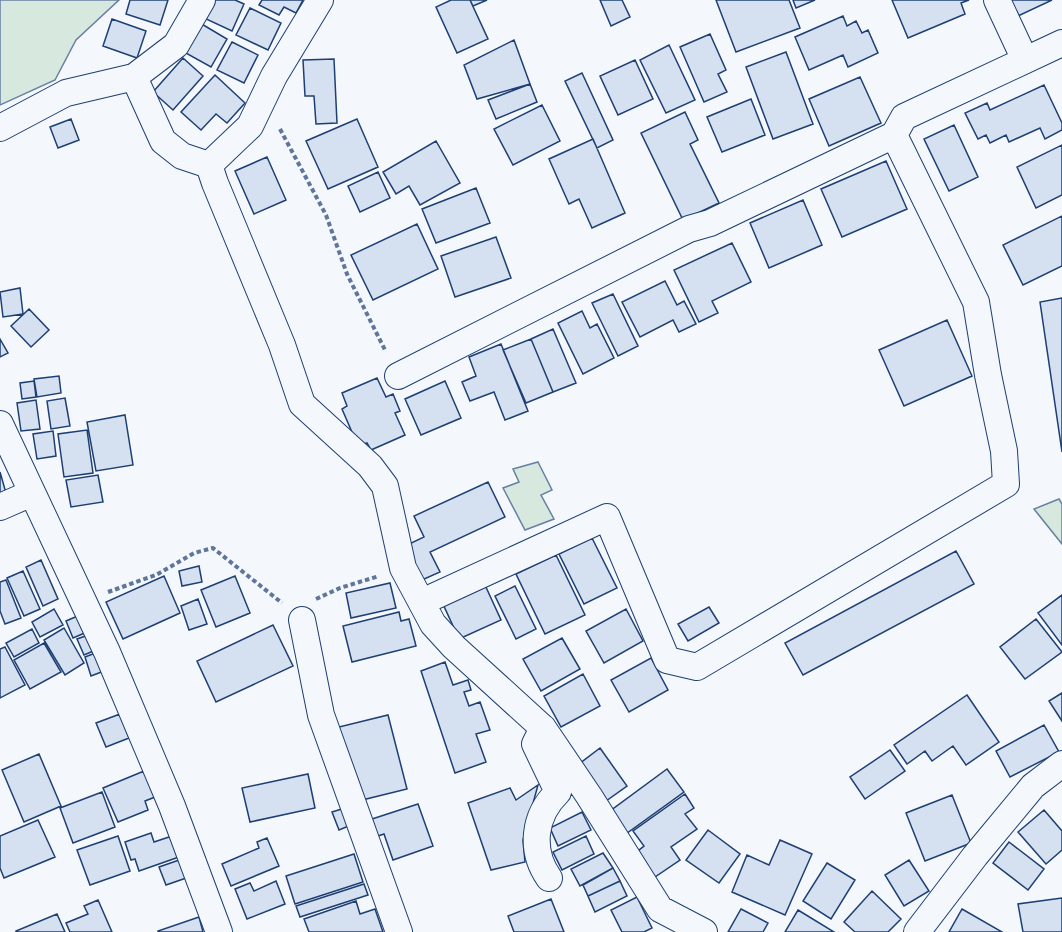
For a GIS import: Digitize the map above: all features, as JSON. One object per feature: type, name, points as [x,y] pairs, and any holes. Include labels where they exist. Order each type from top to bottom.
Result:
[{"type":"street","points":[[0,128],[66,93],[134,77],[176,45],[202,0]]},
{"type":"street","points":[[209,165],[250,126],[274,76],[320,0]]},
{"type":"street","points":[[997,0],[1025,60]]},
{"type":"street","points":[[398,376],[689,229],[710,223],[894,135],[904,117],[1062,43]]},
{"type":"street","points":[[134,77],[163,141],[182,156],[209,165]]},
{"type":"street","points":[[422,602],[607,517],[667,660],[697,667],[1006,484],[1004,451],[975,302],[894,135]]},
{"type":"street","points":[[209,165],[282,345],[302,404],[370,466],[385,486],[403,568],[433,624],[454,647],[543,728],[660,909],[704,932]]},
{"type":"street","points":[[0,424],[84,601],[171,806],[219,932]]},
{"type":"street","points":[[0,507],[32,493]]},
{"type":"street","points":[[302,620],[321,715],[399,932]]},
{"type":"street","points":[[543,728],[535,744],[558,792],[548,801],[542,813],[536,842],[537,856],[549,878]]},
{"type":"street","points":[[917,932],[975,855],[1033,786],[1062,764]]},
{"type":"path","points":[[276,122],[326,215],[347,274],[398,376]]},
{"type":"path","points":[[84,601],[156,575],[194,553],[213,548],[302,620],[314,599],[340,588],[403,568]]},
{"type":"shaded area","points":[[0,0],[119,0],[76,40],[55,80],[0,105]]},
{"type":"shaded area","points":[[538,462],[552,490],[541,495],[554,519],[525,530],[503,488],[519,482],[513,469]]},
{"type":"shaded area","points":[[1059,499],[1062,504],[1062,544],[1034,509]]},
{"type":"building","points":[[130,0],[168,0],[160,25],[126,14]]},
{"type":"building","points":[[213,0],[235,0],[244,4],[232,31],[204,18]]},
{"type":"building","points":[[262,0],[303,0],[296,13],[284,7],[279,15],[259,5]]},
{"type":"building","points":[[451,0],[470,0],[488,39],[457,53],[436,7]]},
{"type":"building","points":[[470,0],[487,0],[473,6]]},
{"type":"building","points":[[600,0],[622,0],[630,17],[611,26]]},
{"type":"building","points":[[716,0],[789,0],[800,28],[736,52]]},
{"type":"building","points":[[793,0],[815,0],[796,8]]},
{"type":"building","points":[[892,0],[969,0],[961,3],[965,14],[908,38]]},
{"type":"building","points":[[1011,0],[1052,0],[1018,16]]},
{"type":"building","points":[[250,8],[281,23],[268,50],[236,35]]},
{"type":"building","points":[[843,16],[847,26],[856,21],[862,33],[868,30],[878,53],[848,67],[843,55],[809,70],[795,37]]},
{"type":"building","points":[[112,19],[146,31],[137,58],[103,46]]},
{"type":"building","points":[[200,23],[227,39],[211,67],[184,52]]},
{"type":"building","points":[[710,34],[726,70],[718,74],[727,92],[704,102],[680,47]]},
{"type":"building","points":[[514,40],[530,84],[477,99],[464,65]]},
{"type":"building","points":[[232,42],[258,55],[244,83],[217,70]]},
{"type":"building","points":[[669,45],[695,100],[666,113],[640,60]]},
{"type":"building","points":[[786,52],[813,124],[773,139],[746,67]]},
{"type":"building","points":[[183,58],[203,76],[173,110],[153,92]]},
{"type":"building","points":[[334,59],[337,123],[316,124],[314,96],[305,96],[303,60]]},
{"type":"building","points":[[635,60],[653,99],[618,115],[600,76]]},
{"type":"building","points":[[582,73],[613,140],[597,148],[565,81]]},
{"type":"building","points":[[215,75],[245,103],[227,123],[216,114],[201,130],[181,112]]},
{"type":"building","points":[[860,77],[881,123],[829,146],[809,99]]},
{"type":"building","points":[[530,84],[537,102],[496,119],[488,100]]},
{"type":"building","points":[[1044,85],[1062,123],[1062,130],[1045,139],[1040,128],[1009,142],[1006,135],[990,143],[986,135],[978,139],[965,113],[987,103],[990,110]]},
{"type":"building","points":[[751,99],[765,135],[722,152],[707,117]]},
{"type":"building","points":[[542,105],[560,141],[513,165],[494,129]]},
{"type":"building","points":[[685,112],[698,140],[690,144],[719,203],[683,220],[641,133]]},
{"type":"building","points":[[71,119],[79,140],[58,148],[50,127]]},
{"type":"building","points":[[357,119],[378,167],[328,189],[306,141]]},
{"type":"building","points":[[954,125],[978,177],[949,191],[924,139]]},
{"type":"building","points":[[593,139],[625,213],[592,228],[579,199],[569,204],[549,159]]},
{"type":"building","points":[[436,141],[460,183],[420,205],[409,186],[396,194],[383,172]]},
{"type":"building","points":[[1062,145],[1062,195],[1036,208],[1017,167]]},
{"type":"building","points":[[267,157],[286,200],[254,214],[235,171]]},
{"type":"building","points":[[886,161],[907,209],[842,237],[821,189]]},
{"type":"building","points":[[378,172],[390,198],[360,212],[348,186]]},
{"type":"building","points":[[476,188],[490,223],[436,243],[422,209]]},
{"type":"building","points":[[803,200],[822,245],[769,268],[750,223]]},
{"type":"building","points":[[1062,216],[1062,266],[1023,285],[1003,245]]},
{"type":"building","points":[[417,224],[438,269],[373,300],[351,255]]},
{"type":"building","points":[[496,237],[511,278],[455,297],[441,256]]},
{"type":"building","points":[[732,243],[751,282],[712,301],[718,313],[699,322],[674,270]]},
{"type":"building","points":[[665,281],[677,305],[684,301],[696,324],[679,332],[673,320],[640,337],[622,302]]},
{"type":"building","points":[[20,288],[23,314],[3,317],[0,292]]},
{"type":"building","points":[[613,294],[638,346],[618,356],[592,303]]},
{"type":"building","points":[[1062,298],[1062,452],[1040,302]]},
{"type":"building","points":[[29,309],[49,330],[31,347],[11,326]]},
{"type":"building","points":[[582,311],[590,328],[597,324],[614,358],[583,374],[558,323]]},
{"type":"building","points":[[947,320],[972,376],[904,406],[879,350]]},
{"type":"building","points":[[553,329],[576,383],[553,392],[531,339]]},
{"type":"building","points":[[0,339],[8,353],[0,357]]},
{"type":"building","points":[[531,339],[553,392],[526,403],[503,350]]},
{"type":"building","points":[[501,344],[528,411],[505,420],[494,392],[470,401],[462,382],[476,376],[469,357]]},
{"type":"building","points":[[59,376],[61,393],[37,397],[34,379]]},
{"type":"building","points":[[377,378],[386,397],[393,394],[400,411],[395,413],[405,435],[371,450],[367,443],[358,446],[342,409],[347,406],[342,393]]},
{"type":"building","points":[[34,381],[36,397],[22,399],[20,383]]},
{"type":"building","points":[[445,381],[461,418],[421,435],[405,399]]},
{"type":"building","points":[[65,398],[70,426],[51,429],[47,401]]},
{"type":"building","points":[[36,400],[40,429],[21,431],[17,403]]},
{"type":"building","points":[[125,415],[133,465],[96,471],[87,422]]},
{"type":"building","points":[[87,430],[93,473],[64,477],[58,434]]},
{"type":"building","points":[[53,431],[56,456],[37,459],[33,434]]},
{"type":"building","points":[[0,472],[6,493],[0,495]]},
{"type":"building","points":[[98,475],[103,502],[71,507],[66,480]]},
{"type":"building","points":[[488,482],[505,517],[430,552],[440,572],[422,580],[405,546],[424,537],[414,516]]},
{"type":"building","points":[[592,538],[617,588],[584,604],[559,554]]},
{"type":"building","points":[[956,551],[974,584],[803,675],[785,643]]},
{"type":"building","points":[[556,555],[585,615],[545,634],[516,574]]},
{"type":"building","points":[[41,560],[58,599],[43,606],[26,567]]},
{"type":"building","points":[[199,566],[202,582],[182,586],[179,571]]},
{"type":"building","points":[[23,571],[40,609],[24,616],[7,578]]},
{"type":"building","points":[[164,576],[180,613],[123,639],[106,602]]},
{"type":"building","points":[[235,576],[250,613],[216,627],[201,590]]},
{"type":"building","points":[[6,580],[21,618],[5,624],[0,611],[0,582]]},
{"type":"building","points":[[390,583],[396,608],[351,618],[346,593]]},
{"type":"building","points":[[485,585],[501,620],[459,639],[443,604]]},
{"type":"building","points":[[515,586],[536,629],[516,639],[495,596]]},
{"type":"building","points":[[1062,595],[1062,645],[1038,613]]},
{"type":"building","points":[[198,599],[207,624],[189,630],[181,606]]},
{"type":"building","points":[[709,607],[719,623],[688,641],[678,624]]},
{"type":"building","points":[[54,609],[63,625],[40,637],[32,622]]},
{"type":"building","points":[[626,609],[643,641],[604,663],[586,631]]},
{"type":"building","points":[[399,612],[401,621],[409,619],[416,646],[352,662],[343,626]]},
{"type":"building","points":[[80,615],[87,632],[73,638],[66,621]]},
{"type":"building","points":[[1036,619],[1062,652],[1025,679],[1000,647]]},
{"type":"building","points":[[273,625],[293,666],[216,702],[197,661]]},
{"type":"building","points":[[64,628],[84,663],[65,675],[44,640]]},
{"type":"building","points":[[32,629],[39,643],[14,657],[6,643]]},
{"type":"building","points":[[91,634],[98,649],[84,655],[77,639]]},
{"type":"building","points":[[562,638],[580,669],[541,691],[523,659]]},
{"type":"building","points":[[44,643],[61,672],[30,689],[14,660]]},
{"type":"building","points":[[5,647],[25,685],[0,698],[0,649]]},
{"type":"building","points":[[98,652],[104,671],[91,676],[85,657]]},
{"type":"building","points":[[651,658],[668,690],[629,712],[611,680]]},
{"type":"building","points":[[445,662],[453,685],[468,680],[471,690],[464,692],[469,706],[480,702],[490,730],[476,734],[486,762],[455,773],[421,671]]},
{"type":"building","points":[[583,674],[600,706],[561,727],[544,696]]},
{"type":"building","points":[[1062,693],[1062,721],[1049,701]]},
{"type":"building","points":[[967,695],[999,742],[966,765],[953,746],[932,761],[925,751],[907,764],[894,745]]},
{"type":"building","points":[[120,714],[129,738],[106,747],[96,723]]},
{"type":"building","points":[[388,715],[407,789],[358,801],[339,727]]},
{"type":"building","points":[[1044,725],[1059,752],[1010,777],[996,751]]},
{"type":"building","points":[[600,748],[627,786],[606,801],[579,764]]},
{"type":"building","points":[[890,750],[905,771],[865,799],[850,777]]},
{"type":"building","points":[[39,754],[61,806],[24,822],[2,770]]},
{"type":"building","points":[[667,769],[684,792],[623,836],[606,814]]},
{"type":"building","points":[[144,771],[155,797],[145,801],[148,810],[118,822],[103,788]]},
{"type":"building","points":[[308,774],[315,808],[250,822],[242,788]]},
{"type":"building","points":[[538,785],[523,840],[525,862],[491,870],[468,803],[510,788],[516,800]]},
{"type":"building","points":[[102,792],[115,827],[73,843],[60,808]]},
{"type":"building","points":[[685,794],[694,808],[685,814],[697,829],[671,847],[680,860],[652,879],[634,854],[644,846],[633,831]]},
{"type":"building","points":[[952,795],[971,843],[925,861],[906,813]]},
{"type":"building","points":[[418,804],[433,846],[393,860],[384,834],[375,837],[369,820]]},
{"type":"building","points":[[345,808],[351,825],[339,830],[332,812]]},
{"type":"building","points":[[1044,810],[1062,831],[1062,850],[1046,864],[1018,832]]},
{"type":"building","points":[[582,812],[591,830],[558,846],[550,828]]},
{"type":"building","points":[[38,820],[55,857],[4,878],[0,868],[0,836]]},
{"type":"building","points":[[708,830],[740,854],[719,883],[686,860]]},
{"type":"building","points":[[151,833],[154,842],[172,836],[179,857],[139,871],[135,859],[131,860],[125,842]]},
{"type":"building","points":[[118,836],[130,871],[90,885],[77,850]]},
{"type":"building","points":[[586,836],[594,854],[562,870],[553,852]]},
{"type":"building","points":[[267,838],[279,866],[231,886],[222,864],[259,848],[257,842]]},
{"type":"building","points":[[780,840],[812,854],[785,915],[732,892],[747,855],[769,865]]},
{"type":"building","points":[[1009,842],[1044,869],[1028,890],[993,863]]},
{"type":"building","points":[[603,853],[613,868],[580,886],[571,869]]},
{"type":"building","points":[[354,854],[363,882],[295,904],[286,876]]},
{"type":"building","points":[[185,858],[192,876],[166,885],[159,867]]},
{"type":"building","points":[[909,860],[929,891],[904,906],[885,875]]},
{"type":"building","points":[[827,863],[855,880],[831,919],[803,901]]},
{"type":"building","points":[[613,868],[620,881],[588,896],[583,885]]},
{"type":"building","points":[[276,881],[285,904],[247,919],[235,889],[250,883],[254,891]]},
{"type":"building","points":[[620,881],[627,896],[595,912],[588,896]]},
{"type":"building","points":[[364,884],[368,895],[300,917],[296,906]]},
{"type":"building","points":[[872,891],[901,919],[888,932],[855,932],[844,922]]},
{"type":"building","points":[[637,897],[652,928],[644,932],[622,932],[611,910]]},
{"type":"building","points":[[1062,898],[1062,932],[1023,932],[1018,904]]},
{"type":"building","points":[[551,899],[564,932],[514,932],[508,916]]},
{"type":"building","points":[[98,900],[112,932],[70,932],[66,923],[88,914],[84,906]]},
{"type":"building","points":[[356,901],[360,914],[375,909],[383,932],[309,932],[304,919]]},
{"type":"building","points":[[741,909],[768,923],[763,932],[728,932]]},
{"type":"building","points":[[962,909],[1002,932],[949,932]]},
{"type":"building","points":[[798,910],[834,932],[785,932]]},
{"type":"building","points":[[57,914],[65,932],[16,932],[16,931]]},
{"type":"building","points":[[199,917],[203,932],[158,932],[158,931]]}]
